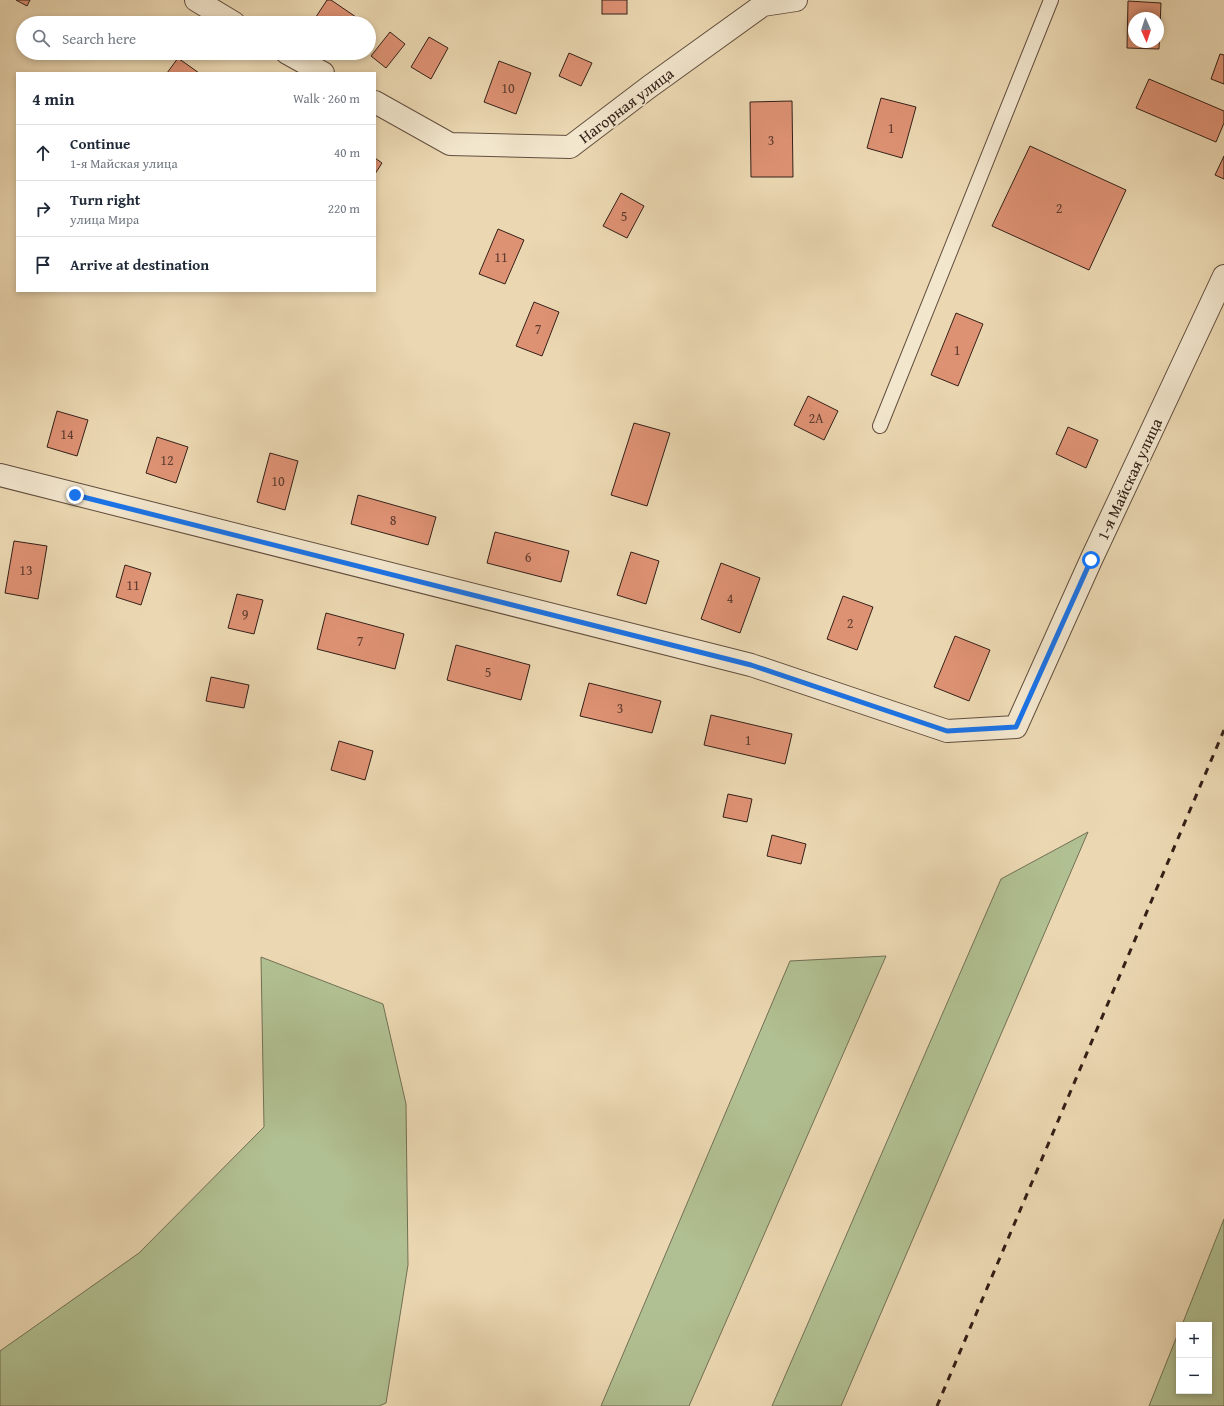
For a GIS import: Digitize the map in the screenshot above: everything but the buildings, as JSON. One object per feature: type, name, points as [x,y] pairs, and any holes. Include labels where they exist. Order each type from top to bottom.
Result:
[{"type":"street","points":[[196,0],[222,16]]},
{"type":"street","name":"Нагорная улица","points":[[376,103],[450,144],[570,147],[649,87],[763,5],[796,0]]},
{"type":"street","points":[[300,60],[321,72]]},
{"type":"street","name":"1-я Майская улица","points":[[0,476],[751,665],[947,731],[1016,727],[1091,560],[1224,276]]},
{"type":"lane","points":[[880,426],[1051,0]]},
{"type":"green space","points":[[1088,832],[841,1406],[772,1406],[1001,879]]},
{"type":"green space","points":[[886,956],[689,1406],[601,1406],[790,961]]},
{"type":"green space","points":[[261,957],[383,1004],[406,1104],[408,1265],[386,1403],[379,1406],[0,1406],[0,1351],[139,1253],[264,1127]]},
{"type":"green space","points":[[1224,1219],[1224,1406],[1149,1406],[1176,1338],[1176,1394],[1212,1394],[1212,1322],[1183,1322]]},
{"type":"railway","points":[[937,1406],[1224,730]]},
{"type":"route","points":[[75,495],[751,665],[947,731],[1016,727],[1091,560]]}]
